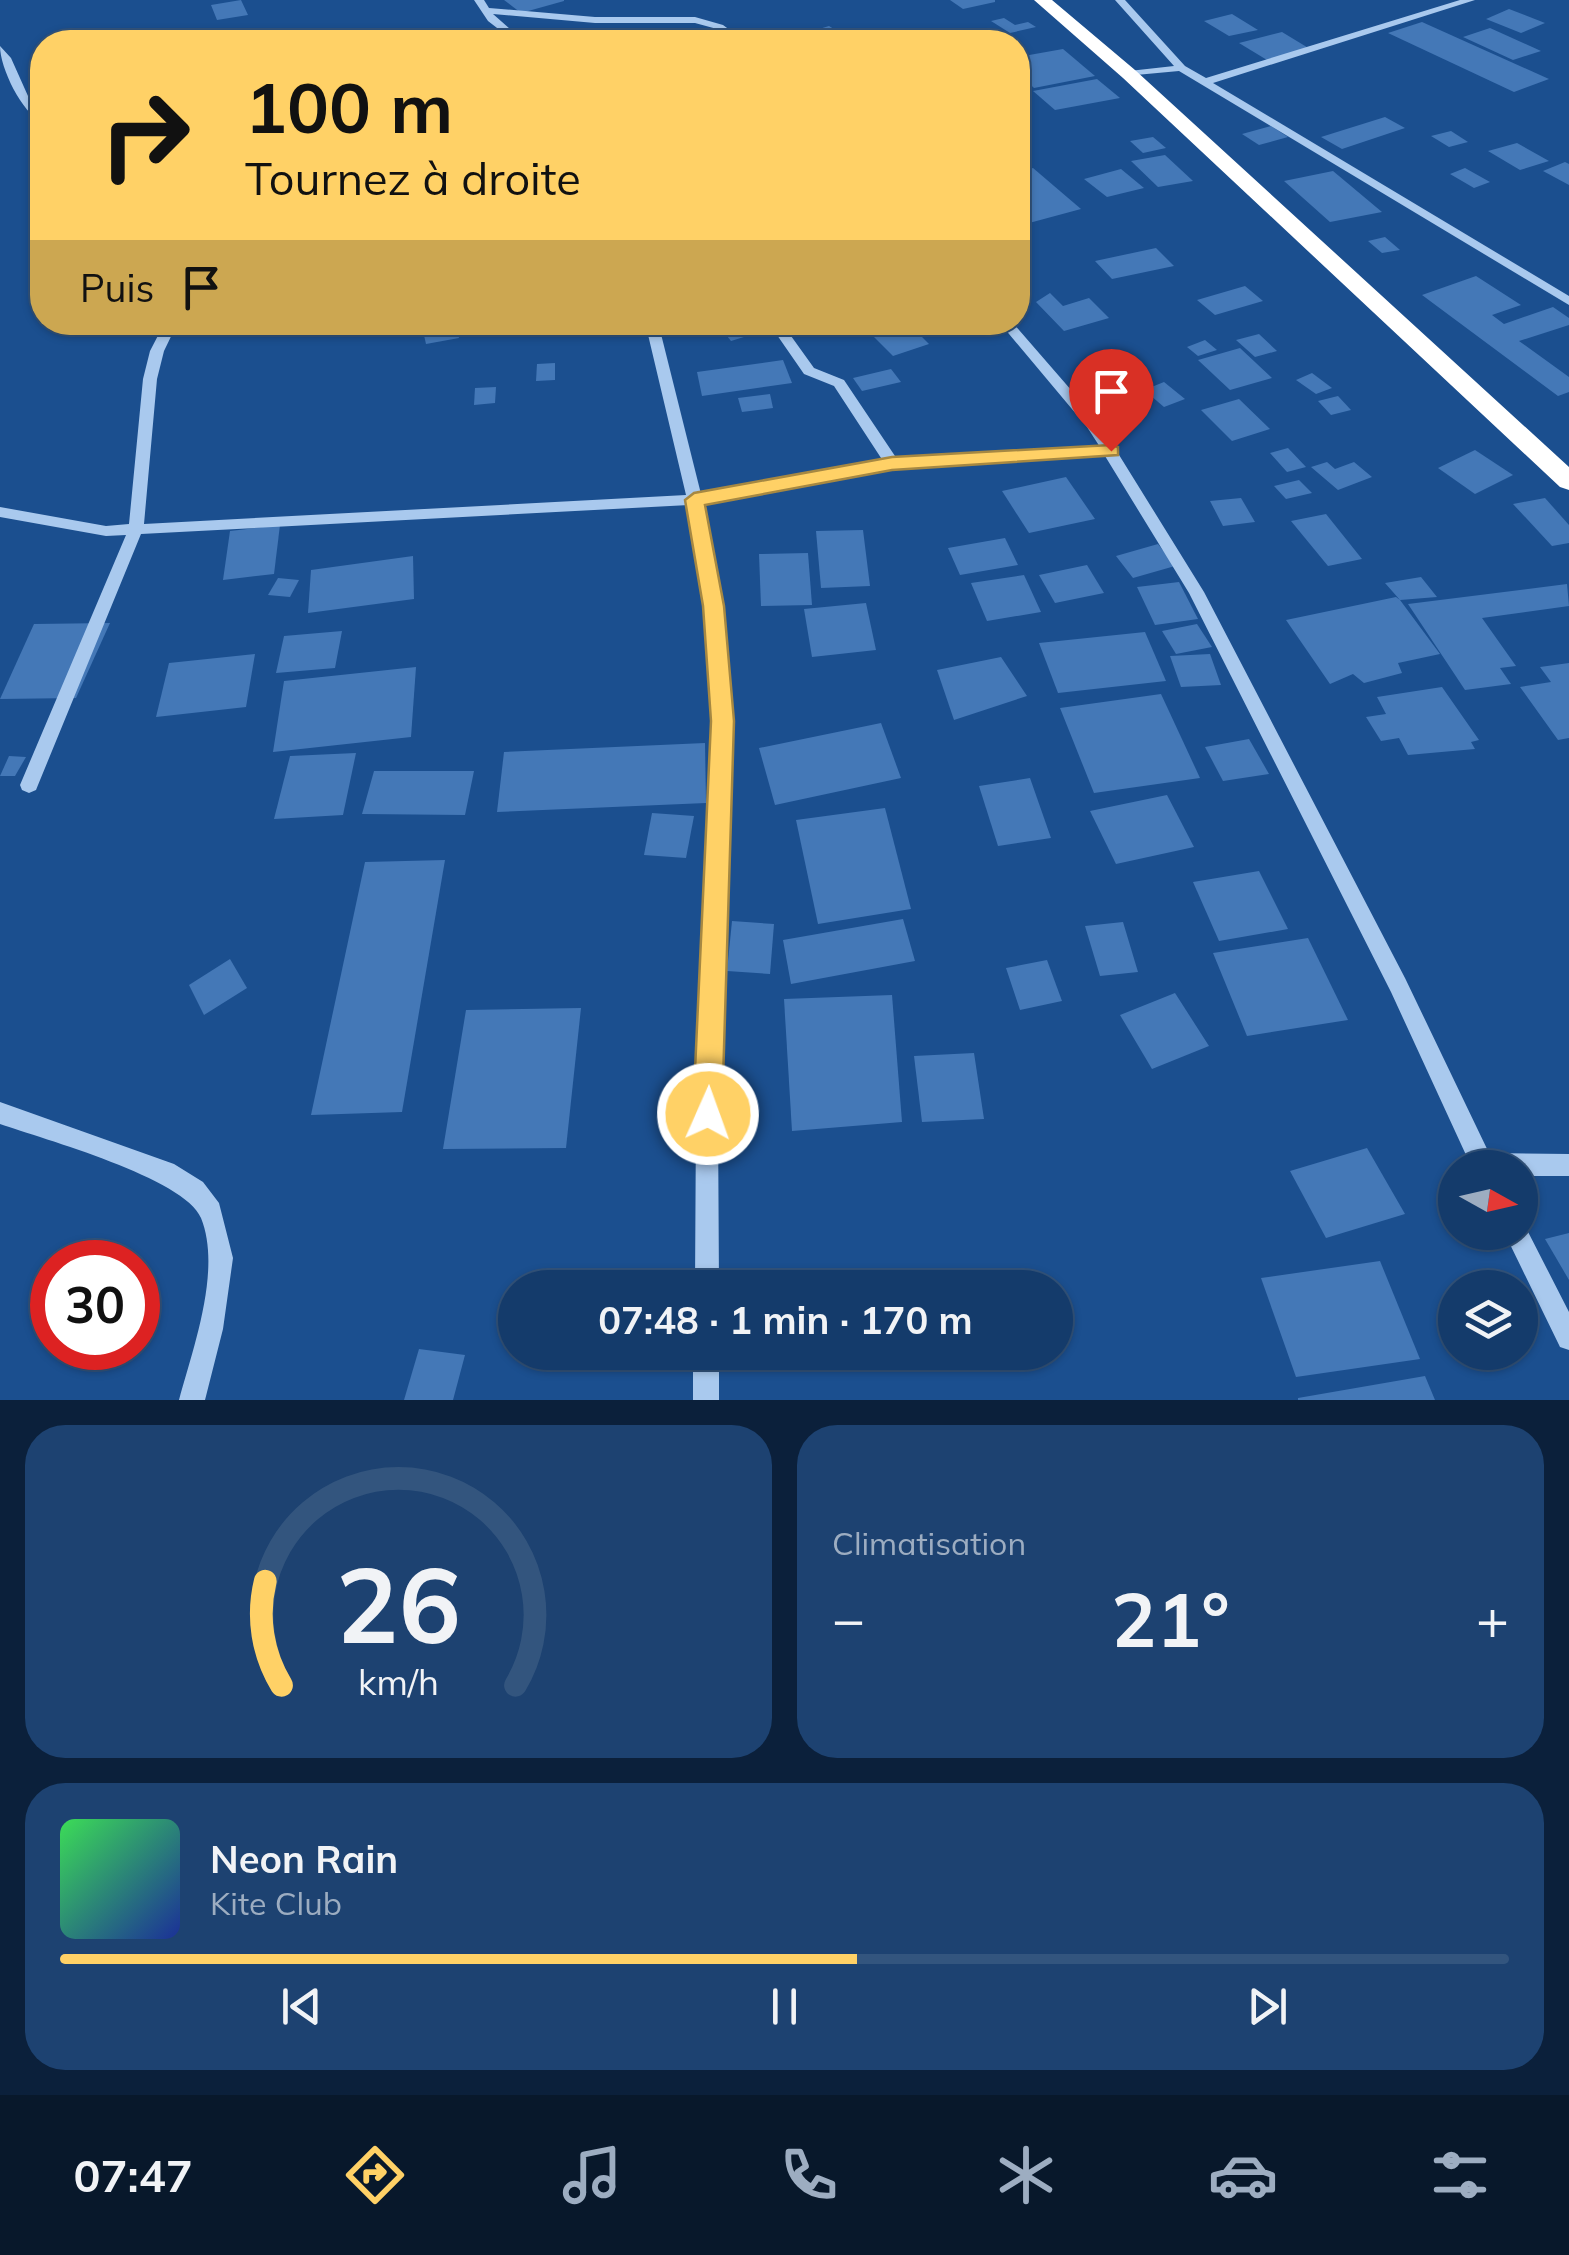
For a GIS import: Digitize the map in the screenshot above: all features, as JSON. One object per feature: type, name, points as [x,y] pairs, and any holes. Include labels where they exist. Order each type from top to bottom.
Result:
[{"type":"highway","points":[[1042,0],[1129,74],[1569,481]]},
{"type":"street","points":[[479,0],[506,30]]},
{"type":"street","points":[[1120,0],[1181,68],[1569,301]]},
{"type":"street","points":[[1208,81],[1470,0]]},
{"type":"street","points":[[485,11],[594,20],[695,20],[724,30]]},
{"type":"street","points":[[0,49],[30,108]]},
{"type":"street","points":[[1129,74],[1181,68]]},
{"type":"street","points":[[29,785],[136,529],[150,380],[165,335]]},
{"type":"street","points":[[654,335],[694,500],[713,606],[722,721],[708,1114],[707,1270]]},
{"type":"street","points":[[784,335],[810,371],[839,384],[892,464]]},
{"type":"street","points":[[1017,335],[1070,394],[1111,451],[1196,592],[1398,985],[1475,1150]]},
{"type":"street","points":[[0,512],[70,527],[136,529],[694,500],[892,464],[1111,451]]},
{"type":"street","points":[[0,1112],[166,1172],[195,1190],[210,1211],[221,1258],[211,1329],[192,1400]]},
{"type":"street","points":[[1538,1165],[1569,1165]]},
{"type":"street","points":[[1525,1250],[1569,1338]]},
{"type":"street","points":[[706,1370],[706,1400]]},
{"type":"building","points":[[241,0],[248,15],[217,20],[211,5]]},
{"type":"building","points":[[504,0],[564,0],[564,1],[521,13]]},
{"type":"building","points":[[950,0],[995,0],[995,2],[963,9]]},
{"type":"building","points":[[1509,9],[1545,23],[1521,33],[1486,19]]},
{"type":"building","points":[[1232,14],[1258,30],[1229,36],[1204,21]]},
{"type":"building","points":[[1004,18],[1015,25],[1028,22],[1036,27],[1005,30],[991,21]]},
{"type":"building","points":[[1422,22],[1549,79],[1514,92],[1388,33]]},
{"type":"building","points":[[1490,28],[1541,51],[1513,60],[1463,37]]},
{"type":"building","points":[[1282,32],[1310,49],[1267,60],[1239,43]]},
{"type":"building","points":[[1063,49],[1095,76],[1034,88],[1030,84],[1030,55]]},
{"type":"building","points":[[1097,79],[1120,98],[1055,110],[1033,91]]},
{"type":"building","points":[[1385,117],[1405,128],[1342,149],[1321,137]]},
{"type":"building","points":[[1271,126],[1288,137],[1259,145],[1242,134]]},
{"type":"building","points":[[1451,131],[1468,142],[1449,147],[1431,136]]},
{"type":"building","points":[[1153,137],[1166,148],[1143,153],[1130,141]]},
{"type":"building","points":[[1517,143],[1549,161],[1520,170],[1488,151]]},
{"type":"building","points":[[1165,155],[1193,181],[1158,187],[1131,161]]},
{"type":"building","points":[[1569,164],[1569,185],[1543,171]]},
{"type":"building","points":[[1033,168],[1081,209],[1030,223]]},
{"type":"building","points":[[1465,168],[1490,182],[1474,188],[1450,174]]},
{"type":"building","points":[[1121,169],[1144,188],[1107,197],[1084,179]]},
{"type":"building","points":[[1333,171],[1382,212],[1330,222],[1284,181]]},
{"type":"building","points":[[1385,237],[1400,250],[1382,253],[1368,241]]},
{"type":"building","points":[[1156,248],[1174,266],[1112,279],[1095,261]]},
{"type":"building","points":[[1476,276],[1521,305],[1492,315],[1504,324],[1553,307],[1569,318],[1569,325],[1519,341],[1569,377],[1569,392],[1558,396],[1422,295]]},
{"type":"building","points":[[1245,286],[1263,301],[1215,315],[1197,300]]},
{"type":"building","points":[[1050,293],[1063,306],[1089,298],[1109,318],[1064,331],[1036,302]]},
{"type":"building","points":[[1259,334],[1277,351],[1255,357],[1236,340]]},
{"type":"building","points":[[424,335],[459,338],[426,344]]},
{"type":"building","points":[[726,335],[750,335],[731,341]]},
{"type":"building","points":[[920,335],[929,344],[893,356],[874,337]]},
{"type":"building","points":[[1205,340],[1217,350],[1198,356],[1187,347]]},
{"type":"building","points":[[1240,348],[1272,378],[1230,390],[1198,360]]},
{"type":"building","points":[[783,360],[792,383],[702,396],[697,372]]},
{"type":"building","points":[[555,363],[555,380],[536,381],[537,364]]},
{"type":"building","points":[[891,369],[901,382],[862,391],[853,378]]},
{"type":"building","points":[[1312,373],[1332,388],[1316,394],[1296,380]]},
{"type":"building","points":[[1164,382],[1185,399],[1164,407],[1144,390]]},
{"type":"building","points":[[496,387],[495,403],[474,405],[475,388]]},
{"type":"building","points":[[770,394],[773,408],[742,412],[738,398]]},
{"type":"building","points":[[1338,396],[1351,410],[1331,415],[1318,401]]},
{"type":"building","points":[[1239,399],[1270,429],[1232,441],[1201,410]]},
{"type":"building","points":[[1288,448],[1306,467],[1287,472],[1270,453]]},
{"type":"building","points":[[1475,450],[1513,475],[1475,494],[1438,468]]},
{"type":"building","points":[[1327,462],[1335,469],[1354,462],[1372,477],[1338,490],[1311,467]]},
{"type":"building","points":[[1066,477],[1095,519],[1029,533],[1002,491]]},
{"type":"building","points":[[1299,480],[1312,493],[1286,499],[1274,486]]},
{"type":"building","points":[[1241,498],[1255,522],[1223,526],[1210,501]]},
{"type":"building","points":[[1545,498],[1569,525],[1569,543],[1552,546],[1513,504]]},
{"type":"building","points":[[1326,514],[1362,559],[1328,566],[1291,521]]},
{"type":"building","points":[[280,525],[274,574],[223,580],[230,531]]},
{"type":"building","points":[[863,530],[870,586],[821,588],[816,531]]},
{"type":"building","points":[[1005,538],[1018,565],[960,575],[948,548]]},
{"type":"building","points":[[1158,544],[1175,566],[1133,578],[1116,556]]},
{"type":"building","points":[[808,553],[812,605],[761,606],[759,554]]},
{"type":"building","points":[[413,556],[414,599],[308,613],[311,570]]},
{"type":"building","points":[[1087,565],[1104,593],[1055,603],[1039,575]]},
{"type":"building","points":[[1024,575],[1041,612],[987,621],[971,583]]},
{"type":"building","points":[[1421,577],[1437,597],[1400,600],[1385,583]]},
{"type":"building","points":[[278,578],[299,580],[290,597],[268,595]]},
{"type":"building","points":[[1179,582],[1198,619],[1155,625],[1137,587]]},
{"type":"building","points":[[1567,584],[1569,606],[1482,618],[1516,666],[1500,668],[1511,684],[1465,690],[1408,604]]},
{"type":"building","points":[[1396,597],[1440,654],[1398,663],[1402,673],[1364,683],[1353,674],[1330,684],[1286,620]]},
{"type":"building","points":[[866,603],[876,650],[812,657],[804,609]]},
{"type":"building","points":[[110,623],[76,698],[0,699],[34,624]]},
{"type":"building","points":[[1197,624],[1212,647],[1176,654],[1162,631]]},
{"type":"building","points":[[342,631],[335,668],[276,673],[284,636]]},
{"type":"building","points":[[1145,632],[1166,681],[1058,693],[1039,643]]},
{"type":"building","points":[[255,654],[246,707],[156,717],[169,663]]},
{"type":"building","points":[[1210,654],[1221,685],[1181,687],[1170,656]]},
{"type":"building","points":[[1001,657],[1027,696],[954,720],[937,670]]},
{"type":"building","points":[[1569,663],[1569,738],[1558,740],[1520,687],[1551,682],[1540,667]]},
{"type":"building","points":[[416,667],[411,737],[273,752],[284,681]]},
{"type":"building","points":[[1442,687],[1479,740],[1471,742],[1475,749],[1408,755],[1399,738],[1381,741],[1366,717],[1386,714],[1377,697]]},
{"type":"building","points":[[1161,694],[1200,778],[1094,793],[1060,708]]},
{"type":"building","points":[[881,723],[901,778],[775,805],[759,748]]},
{"type":"building","points":[[1249,739],[1269,774],[1223,781],[1205,747]]},
{"type":"building","points":[[705,743],[706,803],[497,812],[504,752]]},
{"type":"building","points":[[356,753],[343,815],[274,819],[290,756]]},
{"type":"building","points":[[9,756],[26,757],[15,776],[0,776]]},
{"type":"building","points":[[374,771],[474,771],[465,815],[362,814]]},
{"type":"building","points":[[1030,778],[1051,838],[998,846],[979,786]]},
{"type":"building","points":[[1167,795],[1194,847],[1116,864],[1090,811]]},
{"type":"building","points":[[885,808],[911,909],[818,924],[796,820]]},
{"type":"building","points":[[652,813],[694,816],[686,858],[644,855]]},
{"type":"building","points":[[445,860],[402,1112],[311,1115],[365,862]]},
{"type":"building","points":[[1259,871],[1288,929],[1219,941],[1193,882]]},
{"type":"building","points":[[903,919],[915,961],[791,984],[783,940]]},
{"type":"building","points":[[732,921],[774,924],[770,974],[727,971]]},
{"type":"building","points":[[1123,922],[1138,972],[1100,976],[1085,926]]},
{"type":"building","points":[[1308,938],[1348,1020],[1247,1036],[1213,953]]},
{"type":"building","points":[[230,959],[247,988],[204,1015],[189,985]]},
{"type":"building","points":[[1047,960],[1062,1001],[1020,1010],[1006,968]]},
{"type":"building","points":[[1175,993],[1209,1046],[1152,1069],[1120,1015]]},
{"type":"building","points":[[892,995],[902,1122],[792,1131],[784,999]]},
{"type":"building","points":[[581,1008],[566,1148],[443,1149],[466,1010]]},
{"type":"building","points":[[974,1053],[984,1119],[922,1122],[914,1056]]},
{"type":"building","points":[[1367,1148],[1405,1214],[1326,1238],[1290,1171]]},
{"type":"building","points":[[1569,1233],[1569,1280],[1545,1239]]},
{"type":"building","points":[[1380,1261],[1420,1359],[1296,1377],[1261,1278]]},
{"type":"building","points":[[419,1349],[465,1355],[453,1400],[404,1400]]},
{"type":"building","points":[[1425,1376],[1435,1400],[1298,1400],[1298,1398]]},
{"type":"route","points":[[708,1114],[722,721],[713,606],[694,500],[892,464],[1111,451]]}]
